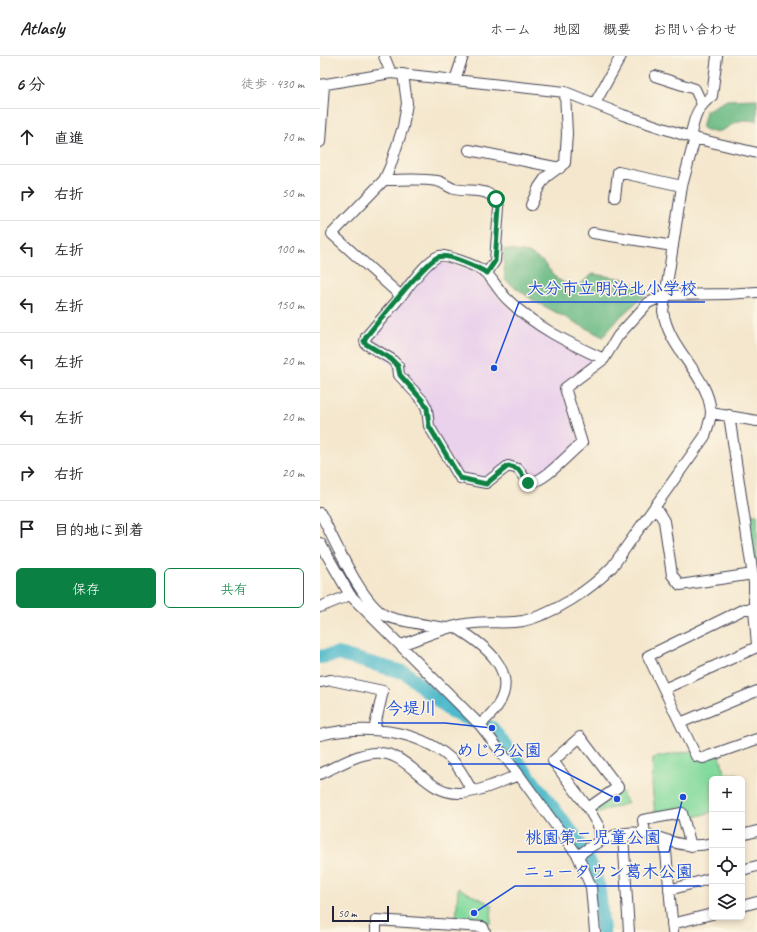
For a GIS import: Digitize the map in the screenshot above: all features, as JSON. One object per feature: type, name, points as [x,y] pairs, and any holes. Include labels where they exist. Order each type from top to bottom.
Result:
[{"type":"street","points":[[384,56],[391,73]]},
{"type":"street","points":[[455,80],[463,56]]},
{"type":"street","points":[[595,103],[621,56]]},
{"type":"street","points":[[400,645],[451,628],[474,623],[523,620],[543,614],[578,596],[597,582],[612,567],[705,436],[711,413],[706,390],[673,341],[665,323],[663,311],[682,186],[697,111],[702,104],[712,96],[717,56]]},
{"type":"street","points":[[320,142],[322,85],[391,73],[565,92],[623,115],[693,137],[757,153]]},
{"type":"street","points":[[401,296],[332,234],[384,180],[390,167],[403,127],[407,103],[403,74]]},
{"type":"street","points":[[655,76],[695,89],[702,104]]},
{"type":"street","points":[[531,206],[539,187],[546,177],[565,163],[565,92]]},
{"type":"street","points":[[469,150],[560,168]]},
{"type":"street","points":[[616,197],[618,172],[682,186]]},
{"type":"street","points":[[384,180],[422,179],[439,182],[453,189],[484,192],[492,196],[499,207],[495,261],[487,273]]},
{"type":"street","points":[[593,233],[673,246]]},
{"type":"street","points":[[604,359],[587,352],[532,321],[507,299],[487,273],[481,269],[449,257],[438,256],[372,328],[364,341],[366,344],[391,359],[398,366],[400,375],[423,401],[427,408],[429,426],[460,478],[486,484],[508,466],[518,469],[528,483],[535,483],[556,468],[567,455],[582,443],[565,388],[604,359],[618,336],[648,303],[665,295],[757,292]]},
{"type":"street","points":[[711,413],[757,421]]},
{"type":"street","points":[[664,689],[757,646],[755,580],[729,415]]},
{"type":"street","points":[[655,506],[664,521],[672,575],[680,585],[755,580]]},
{"type":"street","points":[[320,513],[347,564],[372,604],[387,616],[451,628],[486,648],[505,678],[506,687],[498,706],[480,725]]},
{"type":"street","points":[[320,543],[350,595],[480,725],[580,854],[591,887],[595,932]]},
{"type":"street","points":[[321,604],[350,595]]},
{"type":"street","points":[[755,609],[744,609],[648,656],[696,756],[703,758],[757,739]]},
{"type":"street","points":[[320,682],[331,680],[383,691],[374,730]]},
{"type":"street","points":[[680,723],[757,691]]},
{"type":"street","points":[[320,735],[374,730],[392,731],[414,738],[450,758],[459,768],[472,791]]},
{"type":"street","points":[[588,808],[618,787],[580,737],[553,761],[588,808],[599,827],[601,842]]},
{"type":"street","points":[[320,774],[374,753],[388,754],[403,761],[429,784],[453,793],[472,791],[519,775]]},
{"type":"street","points":[[645,833],[643,820],[682,813],[691,846]]},
{"type":"street","points":[[745,834],[757,831]]},
{"type":"street","points":[[580,854],[591,846],[613,835],[623,834],[645,833],[679,845],[691,846],[709,843]]},
{"type":"street","points":[[623,834],[629,932]]},
{"type":"street","points":[[665,840],[673,928],[709,915]]},
{"type":"street","points":[[745,869],[757,866]]},
{"type":"street","points":[[669,890],[709,879]]},
{"type":"street","points":[[745,905],[757,902]]},
{"type":"street","points":[[376,932],[376,920],[483,927],[485,932]]},
{"type":"shaded area","points":[[440,261],[481,273],[503,303],[528,322],[594,359],[595,362],[560,387],[578,439],[578,444],[533,481],[520,467],[487,480],[461,476],[431,425],[426,400],[367,342],[434,263]]},
{"type":"green space","points":[[757,99],[757,121],[739,121],[721,131],[716,132],[702,128],[706,111],[727,100]]},
{"type":"green space","points":[[503,249],[529,253],[543,262],[557,279],[575,288],[593,274],[625,279],[647,293],[621,316],[603,337],[534,301],[505,280]]},
{"type":"green space","points":[[747,515],[757,515],[757,576]]},
{"type":"green space","points":[[690,751],[720,756],[725,774],[738,774],[739,776],[709,776],[709,813],[687,819],[655,814],[652,785],[653,758]]},
{"type":"green space","points":[[620,790],[628,803],[596,813],[594,810],[597,807]]},
{"type":"green space","points":[[458,888],[492,905],[491,923],[456,921]]},
{"type":"waterway","points":[[320,657],[338,654],[406,673],[451,712],[492,728],[573,834],[592,867],[599,888],[603,932]]},
{"type":"place","name":"大分市立明治北小学校","points":[[494,368]]},
{"type":"place","name":"今堤川","points":[[492,728]]},
{"type":"place","name":"桃園第二児童公園","points":[[683,797]]},
{"type":"place","name":"めじろ公園","points":[[617,799]]},
{"type":"place","name":"ニュータウン葛木公園","points":[[474,913]]},
{"type":"route","points":[[496,199],[499,207],[495,261],[487,273],[481,269],[449,257],[438,256],[376,324],[364,341],[366,344],[391,359],[398,366],[400,375],[423,401],[427,408],[429,426],[445,456],[460,478],[486,484],[508,466],[518,469],[528,483]]}]
